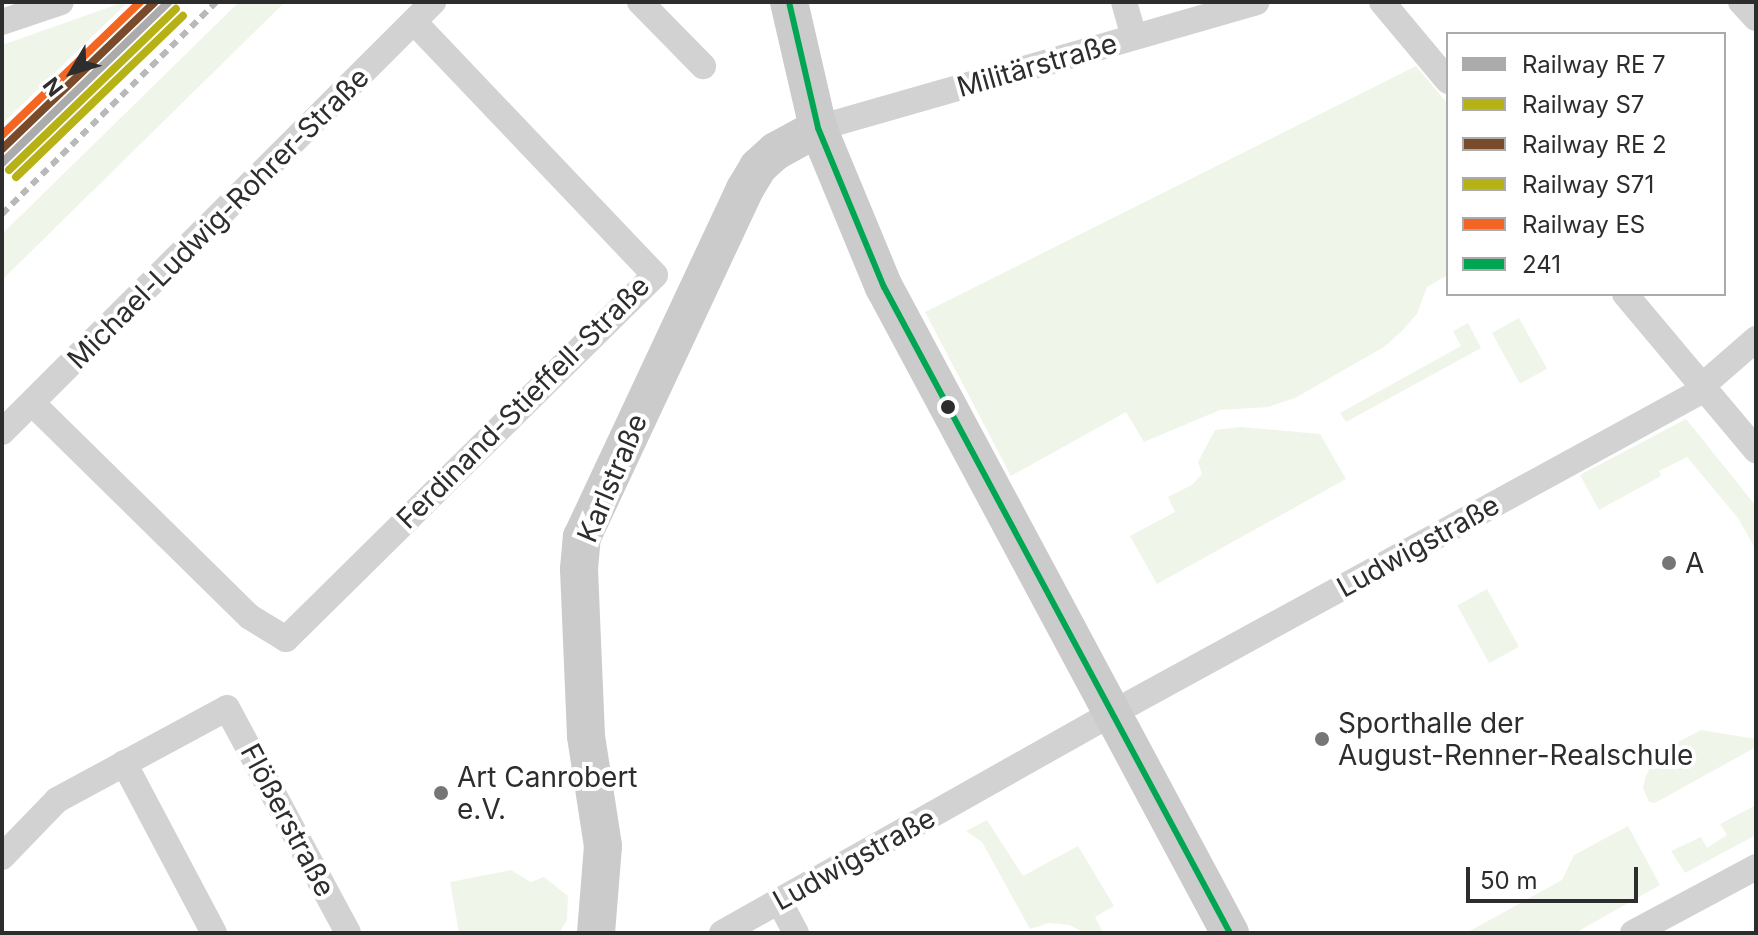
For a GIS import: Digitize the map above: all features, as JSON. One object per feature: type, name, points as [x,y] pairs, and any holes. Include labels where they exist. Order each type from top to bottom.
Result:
[{"type":"main road","points":[[789,2],[818,128],[884,287],[1121,709],[1230,933]]},
{"type":"main road","name":"Karlstraße","points":[[596,933],[603,846],[586,736],[579,569],[582,537],[745,189],[758,167],[776,151],[818,128]]},
{"type":"street","points":[[2,22],[61,2]]},
{"type":"street","name":"Michael-Ludwig-Rohrer-Straße","points":[[2,432],[433,2]]},
{"type":"street","points":[[640,2],[703,66]]},
{"type":"street","points":[[1124,2],[1134,37]]},
{"type":"street","name":"Militärstraße","points":[[818,128],[1256,2]]},
{"type":"street","points":[[1382,2],[1446,79]]},
{"type":"street","points":[[1741,2],[1756,18]]},
{"type":"street","name":"Ferdinand-Stieffell-Straße","points":[[32,403],[250,617],[286,639],[655,275],[414,22]]},
{"type":"street","points":[[1627,296],[1756,450]]},
{"type":"street","name":"Ludwigstraße","points":[[722,933],[1704,387],[1756,339]]},
{"type":"street","name":"Flößerstraße","points":[[124,763],[227,708],[348,933]]},
{"type":"street","points":[[2,857],[57,800],[124,763],[214,933]]},
{"type":"street","points":[[1633,933],[1756,867]]},
{"type":"street","points":[[779,901],[796,933]]},
{"type":"shaded area","points":[[128,2],[2,124],[2,45]]},
{"type":"shaded area","points":[[239,2],[285,2],[2,280],[2,234]]},
{"type":"shaded area","points":[[1416,66],[1446,102],[1446,276],[1427,287],[1417,314],[1384,347],[1295,398],[1268,407],[1220,410],[1144,442],[1126,412],[1011,476],[925,312]]},
{"type":"shaded area","points":[[1519,318],[1547,369],[1520,384],[1492,333]]},
{"type":"shaded area","points":[[1468,323],[1481,348],[1346,422],[1340,413],[1461,346],[1453,331]]},
{"type":"shaded area","points":[[1686,419],[1756,506],[1756,550],[1738,518],[1687,457],[1659,471],[1661,476],[1599,510],[1580,475]]},
{"type":"shaded area","points":[[1241,427],[1320,434],[1346,479],[1157,584],[1130,536],[1175,512],[1168,497],[1192,485],[1202,474],[1198,462],[1215,430]]},
{"type":"shaded area","points":[[1487,589],[1519,647],[1489,663],[1457,605]]},
{"type":"shaded area","points":[[1701,730],[1756,739],[1756,747],[1655,803],[1649,802],[1643,788],[1657,753]]},
{"type":"shaded area","points":[[1756,805],[1756,835],[1685,873],[1671,851],[1701,837],[1707,848],[1727,835],[1720,824]]},
{"type":"shaded area","points":[[987,820],[1023,876],[1078,846],[1114,906],[1095,917],[1103,933],[1085,933],[1069,925],[1049,923],[1030,929],[982,842],[966,831]]},
{"type":"shaded area","points":[[1628,826],[1660,885],[1575,933],[1466,933],[1562,880],[1574,855]]},
{"type":"shaded area","points":[[511,870],[531,882],[544,877],[568,896],[567,920],[559,933],[459,933],[450,882]]},
{"type":"railway","points":[[2,214],[216,2]]},
{"type":"transit line","points":[[2,149],[155,2]]},
{"type":"transit line","points":[[2,163],[169,2]]},
{"type":"transit line","name":"241","points":[[789,2],[818,128],[884,287],[1230,933]]},
{"type":"rail line","name":"ES","points":[[2,135],[140,2]]},
{"type":"rail line","name":"S7","points":[[9,170],[176,9]]},
{"type":"rail line","name":"S71","points":[[16,177],[183,16]]},
{"type":"place","name":"A","points":[[1669,563]]},
{"type":"place","name":"Sporthalle der August-Renner-Realschule","points":[[1322,739]]},
{"type":"place","name":"Art Canrobert e.V.","points":[[441,793]]}]
